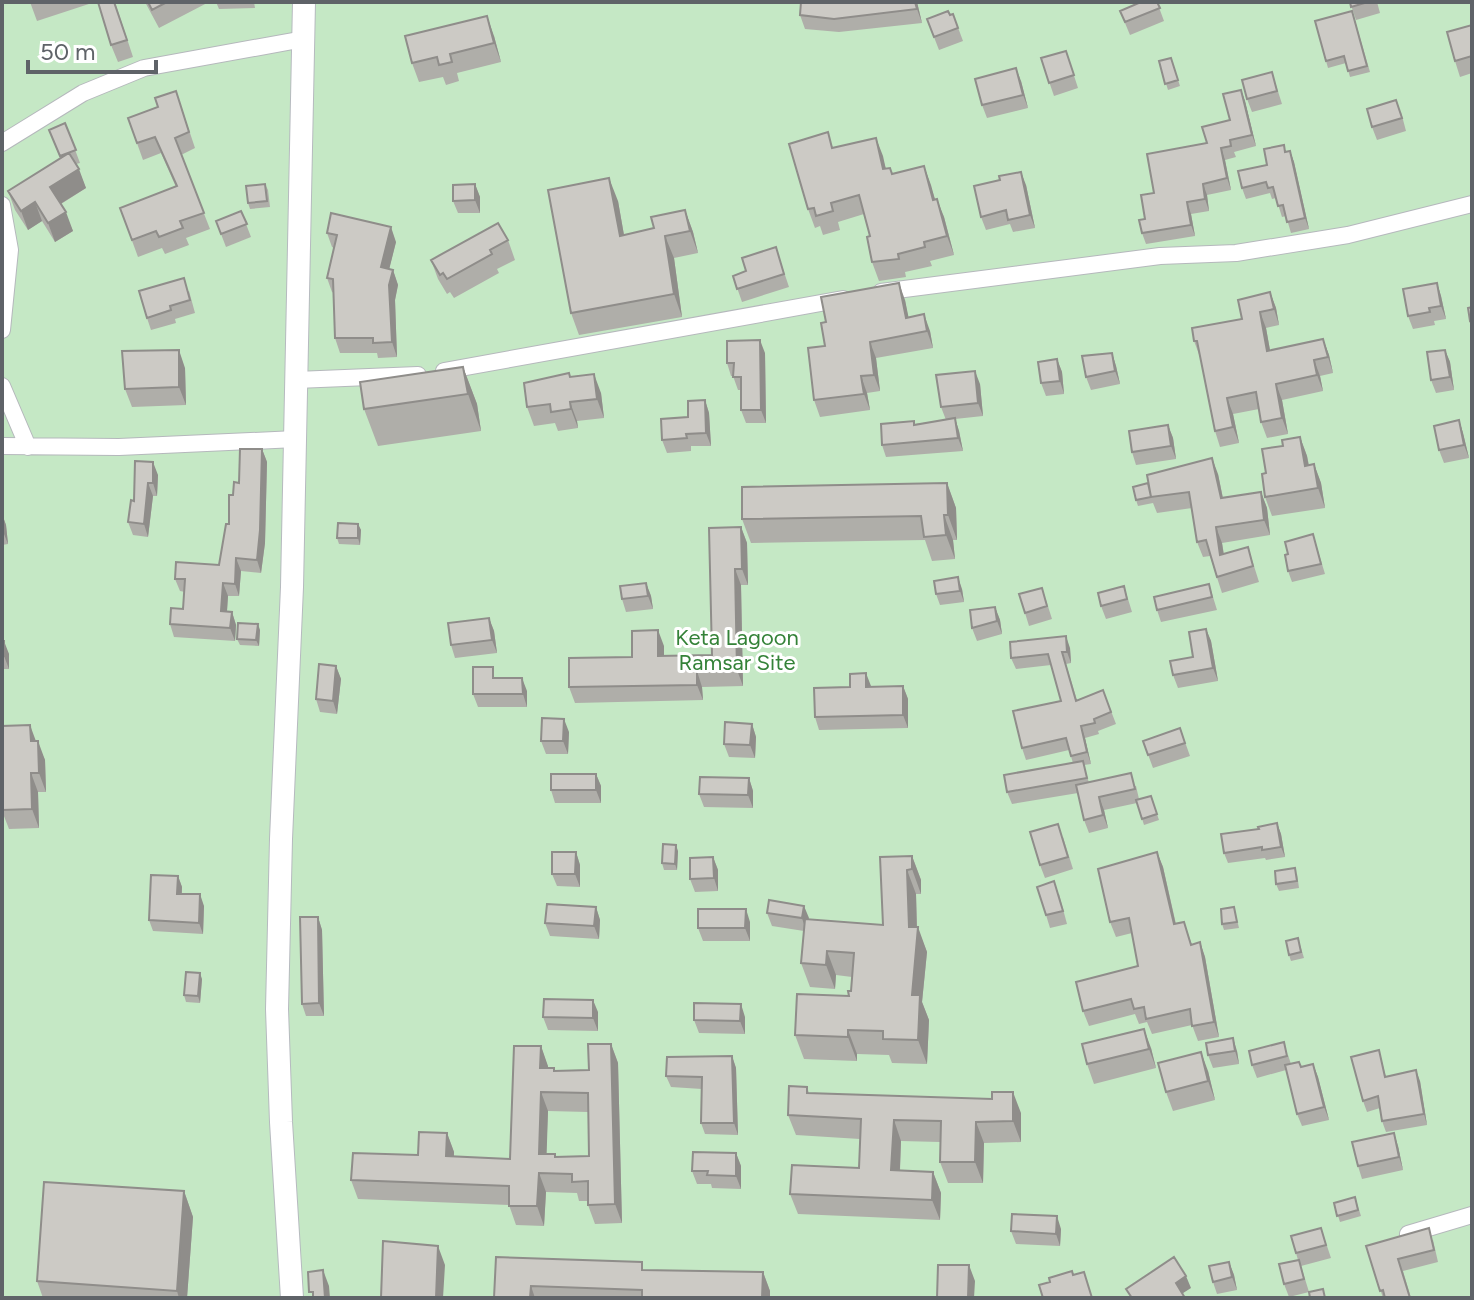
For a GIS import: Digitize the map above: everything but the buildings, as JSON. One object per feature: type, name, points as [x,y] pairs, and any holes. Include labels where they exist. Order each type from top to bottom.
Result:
[{"type":"main road","points":[[292,1298],[277,1009],[296,439],[304,2]]},
{"type":"street","points":[[2,143],[83,93],[144,68],[304,39]]},
{"type":"street","points":[[296,380],[423,375],[878,292],[1160,256],[1236,253],[1334,237],[1472,204]]},
{"type":"street","points":[[2,205],[10,250],[2,330]]},
{"type":"street","points":[[2,386],[28,447]]},
{"type":"street","points":[[2,446],[119,447],[296,439]]},
{"type":"street","points":[[1408,1234],[1472,1215]]},
{"type":"green space","name":"Keta Lagoon Ramsar Site","points":[[2,2],[1472,2],[1472,1298],[2,1298]]}]
